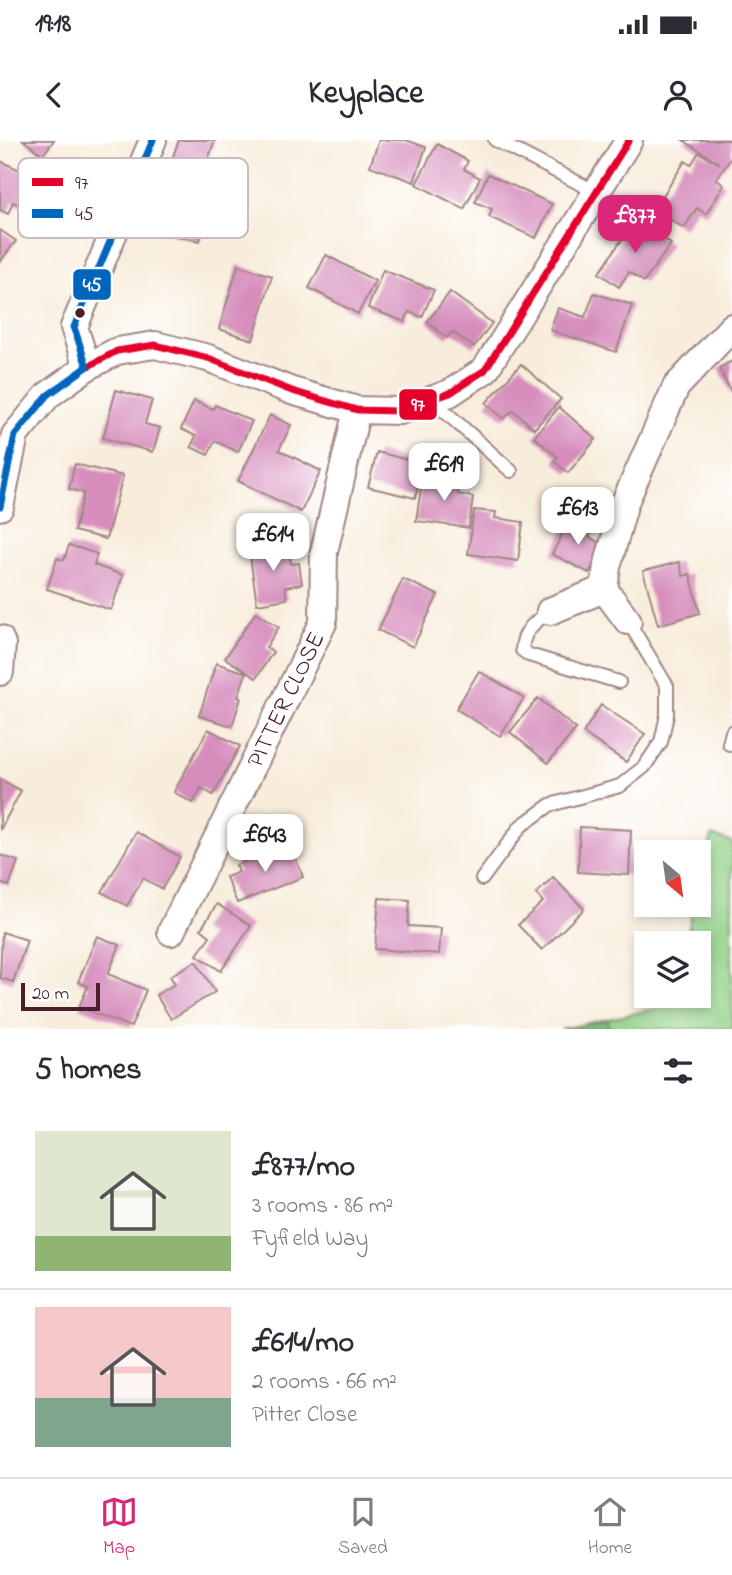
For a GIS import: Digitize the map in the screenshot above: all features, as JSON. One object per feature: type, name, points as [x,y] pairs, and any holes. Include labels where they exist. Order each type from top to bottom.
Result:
[{"type":"street","points":[[145,158],[153,140]]},
{"type":"street","points":[[0,507],[8,432],[87,366],[117,351],[155,345],[208,358],[292,391],[357,410],[400,411],[450,393],[485,370],[629,140]]},
{"type":"street","points":[[87,366],[74,327],[112,238]]},
{"type":"street","points":[[628,621],[604,589],[625,502],[676,387],[732,327]]},
{"type":"street","name":"PITTER CLOSE","points":[[171,932],[323,623],[324,552],[357,410]]},
{"type":"street","points":[[550,611],[604,589]]},
{"type":"street","points":[[0,639],[0,672]]},
{"type":"lane","points":[[495,140],[596,192]]},
{"type":"lane","points":[[432,400],[511,471]]},
{"type":"lane","points":[[550,611],[530,626],[522,640],[522,650],[529,656],[619,682]]},
{"type":"lane","points":[[481,879],[521,826],[550,805],[620,786],[644,766],[661,742],[667,715],[667,686],[628,621]]},
{"type":"green space","points":[[712,836],[732,842],[732,1029],[608,1029],[608,1019],[660,1008],[711,1008],[711,931],[688,931],[691,917],[711,917]]},
{"type":"green space","points":[[608,1019],[608,1029],[561,1029]]},
{"type":"building","points":[[23,140],[54,140],[43,155]]},
{"type":"building","points":[[179,140],[215,140],[209,158],[173,156]]},
{"type":"building","points":[[379,140],[406,140],[426,147],[414,182],[370,166]]},
{"type":"building","points":[[683,140],[732,140],[732,157],[716,179],[724,185],[706,214],[697,208],[684,228],[654,210],[685,161],[691,165],[699,152],[720,164]]},
{"type":"building","points":[[437,144],[468,161],[464,169],[480,178],[464,209],[416,184]]},
{"type":"building","points":[[0,161],[18,169],[18,204],[13,202],[8,214],[0,210]]},
{"type":"building","points":[[488,174],[552,204],[536,238],[489,217],[492,209],[475,202]]},
{"type":"building","points":[[636,219],[671,244],[644,282],[629,272],[619,287],[599,273]]},
{"type":"building","points":[[0,230],[16,241],[0,262]]},
{"type":"building","points":[[326,255],[375,281],[358,314],[309,288]]},
{"type":"building","points":[[238,265],[272,276],[253,340],[219,329]]},
{"type":"building","points":[[383,270],[434,290],[422,317],[409,312],[405,322],[368,308]]},
{"type":"building","points":[[450,292],[492,323],[474,347],[452,332],[447,338],[427,322]]},
{"type":"building","points":[[594,293],[632,305],[616,352],[550,330],[558,308],[585,317]]},
{"type":"building","points":[[732,361],[732,394],[719,368]]},
{"type":"building","points":[[521,364],[561,399],[534,429],[513,410],[504,419],[486,403]]},
{"type":"building","points":[[116,390],[152,400],[145,424],[160,428],[153,452],[103,438]]},
{"type":"building","points":[[194,401],[213,409],[215,405],[252,421],[238,452],[215,441],[208,455],[191,447],[196,436],[181,429]]},
{"type":"building","points":[[559,407],[596,439],[568,473],[554,461],[558,457],[534,437]]},
{"type":"building","points":[[270,415],[291,425],[279,450],[321,471],[301,512],[238,481]]},
{"type":"building","points":[[377,452],[424,464],[415,498],[368,487]]},
{"type":"building","points":[[75,464],[123,476],[106,539],[74,531],[84,493],[69,489]]},
{"type":"building","points":[[423,475],[460,480],[458,494],[473,497],[469,528],[416,521]]},
{"type":"building","points":[[474,510],[496,512],[495,518],[523,522],[518,561],[468,554]]},
{"type":"building","points":[[570,519],[593,531],[589,537],[604,545],[589,573],[552,554]]},
{"type":"building","points":[[288,544],[291,564],[299,563],[302,584],[285,587],[287,599],[257,604],[249,550]]},
{"type":"building","points":[[69,545],[97,554],[94,565],[123,575],[111,610],[47,589],[57,558],[64,560]]},
{"type":"building","points":[[679,562],[683,576],[690,574],[700,613],[658,625],[643,571]]},
{"type":"building","points":[[403,579],[438,595],[413,647],[378,630]]},
{"type":"building","points":[[256,612],[279,627],[266,647],[273,652],[256,678],[225,658]]},
{"type":"building","points":[[216,663],[246,673],[232,726],[199,716]]},
{"type":"building","points":[[479,671],[524,698],[500,736],[456,709]]},
{"type":"building","points":[[538,698],[576,729],[548,763],[510,732]]},
{"type":"building","points":[[601,705],[645,734],[626,762],[583,733]]},
{"type":"building","points":[[208,729],[240,746],[213,795],[201,788],[193,803],[174,792]]},
{"type":"building","points":[[0,779],[21,791],[0,830]]},
{"type":"building","points":[[580,827],[631,830],[629,875],[578,872]]},
{"type":"building","points":[[136,832],[180,857],[162,889],[143,878],[127,906],[102,892]]},
{"type":"building","points":[[290,844],[303,877],[237,903],[226,877],[239,872],[236,865]]},
{"type":"building","points":[[0,855],[18,861],[9,886],[0,883]]},
{"type":"building","points":[[553,877],[584,909],[542,950],[518,925],[543,902],[536,894]]},
{"type":"building","points":[[379,898],[410,900],[408,926],[441,928],[439,954],[375,949]]},
{"type":"building","points":[[217,904],[251,926],[221,971],[197,955],[210,936],[201,929]]},
{"type":"building","points":[[2,932],[27,940],[13,982],[0,978]]},
{"type":"building","points":[[97,936],[120,945],[108,974],[146,990],[131,1027],[79,1007],[88,986],[78,982]]},
{"type":"building","points":[[196,961],[215,992],[171,1019],[156,995],[175,984],[170,976]]},
{"type":"transit line","name":"45","points":[[145,158],[153,140]]},
{"type":"transit line","name":"97","points":[[87,367],[117,351],[155,345],[208,358],[292,391],[357,410],[400,411],[450,393],[485,370],[629,140]]},
{"type":"transit line","name":"45","points":[[0,507],[15,435],[48,395],[87,367],[74,327],[112,238]]}]
